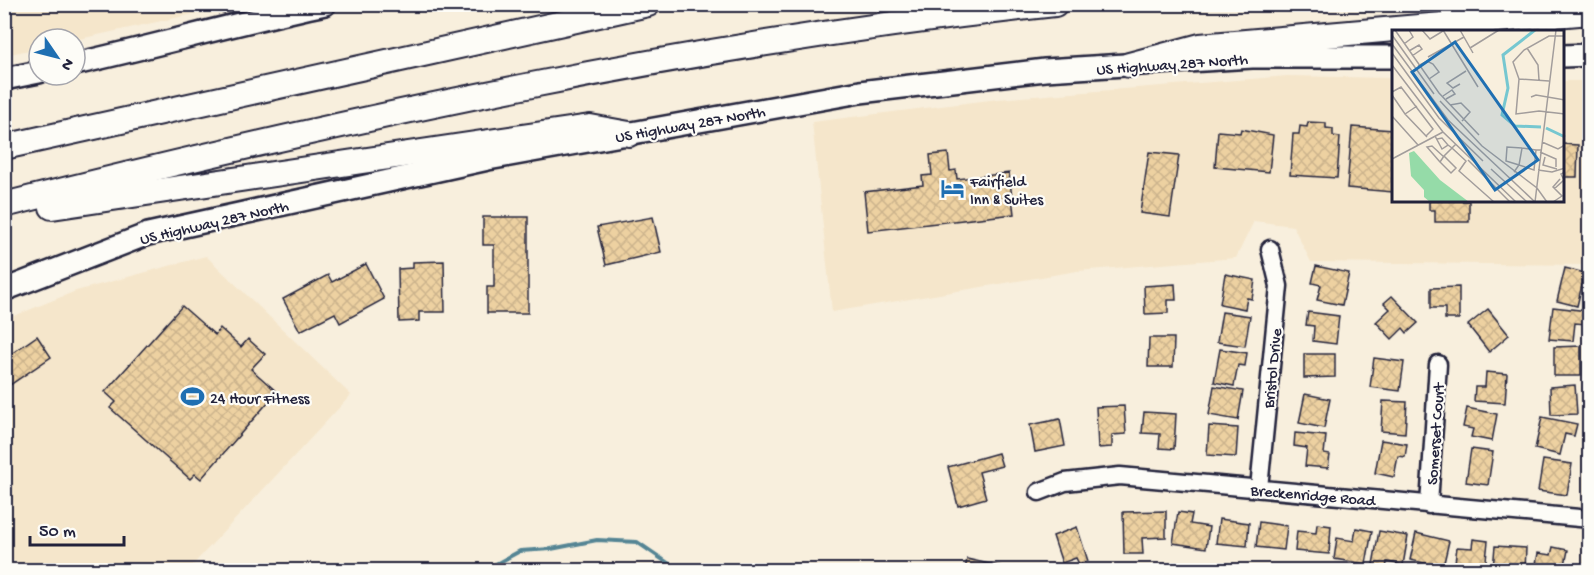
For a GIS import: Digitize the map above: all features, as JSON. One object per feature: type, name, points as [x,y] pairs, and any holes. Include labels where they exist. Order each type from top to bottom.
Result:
[{"type":"highway","points":[[4,147],[648,4]]},
{"type":"highway","points":[[4,205],[241,146],[708,52],[935,17],[1055,4]]},
{"type":"highway","points":[[1129,66],[1200,46],[1590,12]]},
{"type":"highway","points":[[4,210],[38,209],[590,127],[629,134]]},
{"type":"main road","points":[[87,61],[186,39],[229,25],[325,4]]},
{"type":"main road","points":[[1564,56],[1590,56]]},
{"type":"main road","name":"US Highway 287 North","points":[[4,290],[148,234],[488,159],[860,92],[1045,70],[1252,57],[1392,57]]},
{"type":"main road","points":[[4,79],[27,74]]},
{"type":"street","name":"Bristol Drive","points":[[1259,488],[1279,286],[1270,249]]},
{"type":"street","name":"Somerset Court","points":[[1429,505],[1438,364]]},
{"type":"street","name":"Breckenridge Road","points":[[1039,492],[1065,482],[1120,476],[1590,519]]},
{"type":"shaded area","points":[[5,4],[234,4],[87,37],[87,27],[27,27],[27,50],[5,55]]},
{"type":"shaded area","points":[[1287,76],[1392,78],[1392,202],[1564,202],[1564,81],[1589,81],[1589,265],[1311,262],[1293,226],[1254,221],[1236,258],[1077,271],[832,312],[812,122],[998,99]]},
{"type":"shaded area","points":[[206,256],[351,395],[188,570],[25,570],[5,554],[4,320],[76,291]]},
{"type":"building","points":[[1308,122],[1326,123],[1326,128],[1333,129],[1333,136],[1340,137],[1337,178],[1290,175],[1293,134],[1299,134],[1300,126],[1307,127]]},
{"type":"building","points":[[1352,127],[1392,130],[1392,192],[1347,188]]},
{"type":"building","points":[[1241,129],[1273,135],[1269,172],[1215,167],[1218,131],[1240,133]]},
{"type":"building","points":[[1564,144],[1578,145],[1577,177],[1564,177]]},
{"type":"building","points":[[1149,152],[1179,155],[1170,217],[1140,213]]},
{"type":"building","name":"Fairfield Inn & Suites","points":[[948,153],[950,171],[956,170],[957,179],[1009,173],[1014,214],[868,231],[864,192],[923,185],[922,176],[932,175],[930,155]]},
{"type":"building","points":[[1429,202],[1469,202],[1469,222],[1435,222],[1435,210],[1429,210]]},
{"type":"building","points":[[483,217],[528,217],[528,313],[487,313],[487,287],[494,287],[494,245],[483,245]]},
{"type":"building","points":[[653,217],[661,252],[606,265],[597,227]]},
{"type":"building","points":[[444,261],[445,312],[419,312],[419,321],[399,322],[398,269],[413,268],[413,262]]},
{"type":"building","points":[[366,264],[384,299],[340,323],[335,313],[300,331],[283,299],[328,275],[332,282]]},
{"type":"building","points":[[1316,266],[1349,273],[1342,305],[1317,300],[1321,285],[1312,283]]},
{"type":"building","points":[[1565,268],[1589,274],[1586,286],[1582,285],[1577,306],[1557,301]]},
{"type":"building","points":[[1225,274],[1255,280],[1252,299],[1247,298],[1245,309],[1220,304]]},
{"type":"building","points":[[1175,284],[1176,300],[1168,300],[1168,313],[1145,314],[1144,286]]},
{"type":"building","points":[[1459,287],[1459,319],[1445,319],[1445,308],[1431,308],[1431,288]]},
{"type":"building","points":[[1392,296],[1418,323],[1407,333],[1403,328],[1392,339],[1376,322],[1390,309],[1384,303]]},
{"type":"building","name":"24 Hour Fitness","points":[[182,306],[215,335],[220,328],[241,347],[248,339],[265,354],[251,369],[277,392],[201,479],[195,474],[190,479],[110,408],[116,402],[105,392]]},
{"type":"building","points":[[1553,307],[1588,311],[1587,324],[1575,323],[1573,341],[1549,339]]},
{"type":"building","points":[[1488,309],[1509,335],[1489,352],[1468,325]]},
{"type":"building","points":[[1222,312],[1250,316],[1245,346],[1217,342]]},
{"type":"building","points":[[1308,312],[1339,316],[1336,344],[1313,341],[1314,326],[1306,325]]},
{"type":"building","points":[[37,336],[51,357],[4,389],[4,359]]},
{"type":"building","points":[[1149,338],[1174,338],[1173,367],[1148,367]]},
{"type":"building","points":[[1581,346],[1581,376],[1554,376],[1554,347]]},
{"type":"building","points":[[1220,349],[1247,353],[1245,366],[1238,365],[1234,386],[1214,382]]},
{"type":"building","points":[[1304,354],[1335,354],[1335,377],[1304,378]]},
{"type":"building","points":[[1374,358],[1404,362],[1400,391],[1370,387]]},
{"type":"building","points":[[1486,372],[1507,374],[1505,403],[1474,401],[1475,387],[1485,387]]},
{"type":"building","points":[[1575,385],[1577,414],[1551,415],[1550,387]]},
{"type":"building","points":[[1214,386],[1243,391],[1238,420],[1209,415]]},
{"type":"building","points":[[1305,394],[1330,399],[1324,428],[1299,423]]},
{"type":"building","points":[[1383,401],[1407,402],[1405,433],[1381,431]]},
{"type":"building","points":[[1124,406],[1126,434],[1112,435],[1112,447],[1098,448],[1096,407]]},
{"type":"building","points":[[1467,408],[1497,414],[1492,441],[1471,437],[1473,429],[1463,427]]},
{"type":"building","points":[[1144,412],[1176,414],[1174,449],[1159,448],[1160,434],[1142,433]]},
{"type":"building","points":[[1542,417],[1577,424],[1574,436],[1565,434],[1560,455],[1535,449]]},
{"type":"building","points":[[1060,419],[1065,446],[1035,452],[1030,425]]},
{"type":"building","points":[[1209,426],[1238,428],[1236,457],[1207,455]]},
{"type":"building","points":[[1295,433],[1326,436],[1324,454],[1330,455],[1328,468],[1305,466],[1307,448],[1294,446]]},
{"type":"building","points":[[1381,440],[1407,444],[1405,457],[1398,456],[1394,477],[1375,473]]},
{"type":"building","points":[[1471,449],[1493,452],[1488,485],[1466,482]]},
{"type":"building","points":[[998,453],[1002,466],[979,472],[986,498],[958,506],[948,467]]},
{"type":"building","points":[[1543,460],[1572,464],[1567,495],[1538,491]]},
{"type":"building","points":[[1166,511],[1166,537],[1142,538],[1143,554],[1124,554],[1123,512]]},
{"type":"building","points":[[1178,512],[1192,514],[1190,524],[1209,527],[1206,548],[1173,543]]},
{"type":"building","points":[[1219,519],[1249,523],[1247,546],[1216,543]]},
{"type":"building","points":[[1259,522],[1287,526],[1284,550],[1256,547]]},
{"type":"building","points":[[1317,524],[1331,526],[1329,554],[1295,551],[1297,531],[1316,533]]},
{"type":"building","points":[[1077,527],[1088,561],[1079,564],[1076,558],[1062,563],[1053,536]]},
{"type":"building","points":[[1356,528],[1372,531],[1366,564],[1334,559],[1337,538],[1354,541]]},
{"type":"building","points":[[1379,531],[1408,536],[1403,565],[1387,562],[1386,570],[1372,570]]},
{"type":"building","points":[[1416,533],[1449,541],[1443,567],[1410,560]]},
{"type":"building","points":[[1473,539],[1488,541],[1485,570],[1454,570],[1457,547],[1472,548]]},
{"type":"building","points":[[1495,546],[1526,548],[1525,570],[1493,569]]},
{"type":"building","points":[[1553,547],[1568,550],[1564,570],[1535,570],[1538,553],[1551,555]]},
{"type":"building","points":[[967,559],[1003,567],[1002,570],[965,570]]},
{"type":"waterway","points":[[485,570],[520,551],[551,549],[597,540],[637,542],[678,570]]},
{"type":"place","name":"Fairfield Inn & Suites","points":[[952,189]]},
{"type":"place","name":"24 Hour Fitness","points":[[192,397]]}]
